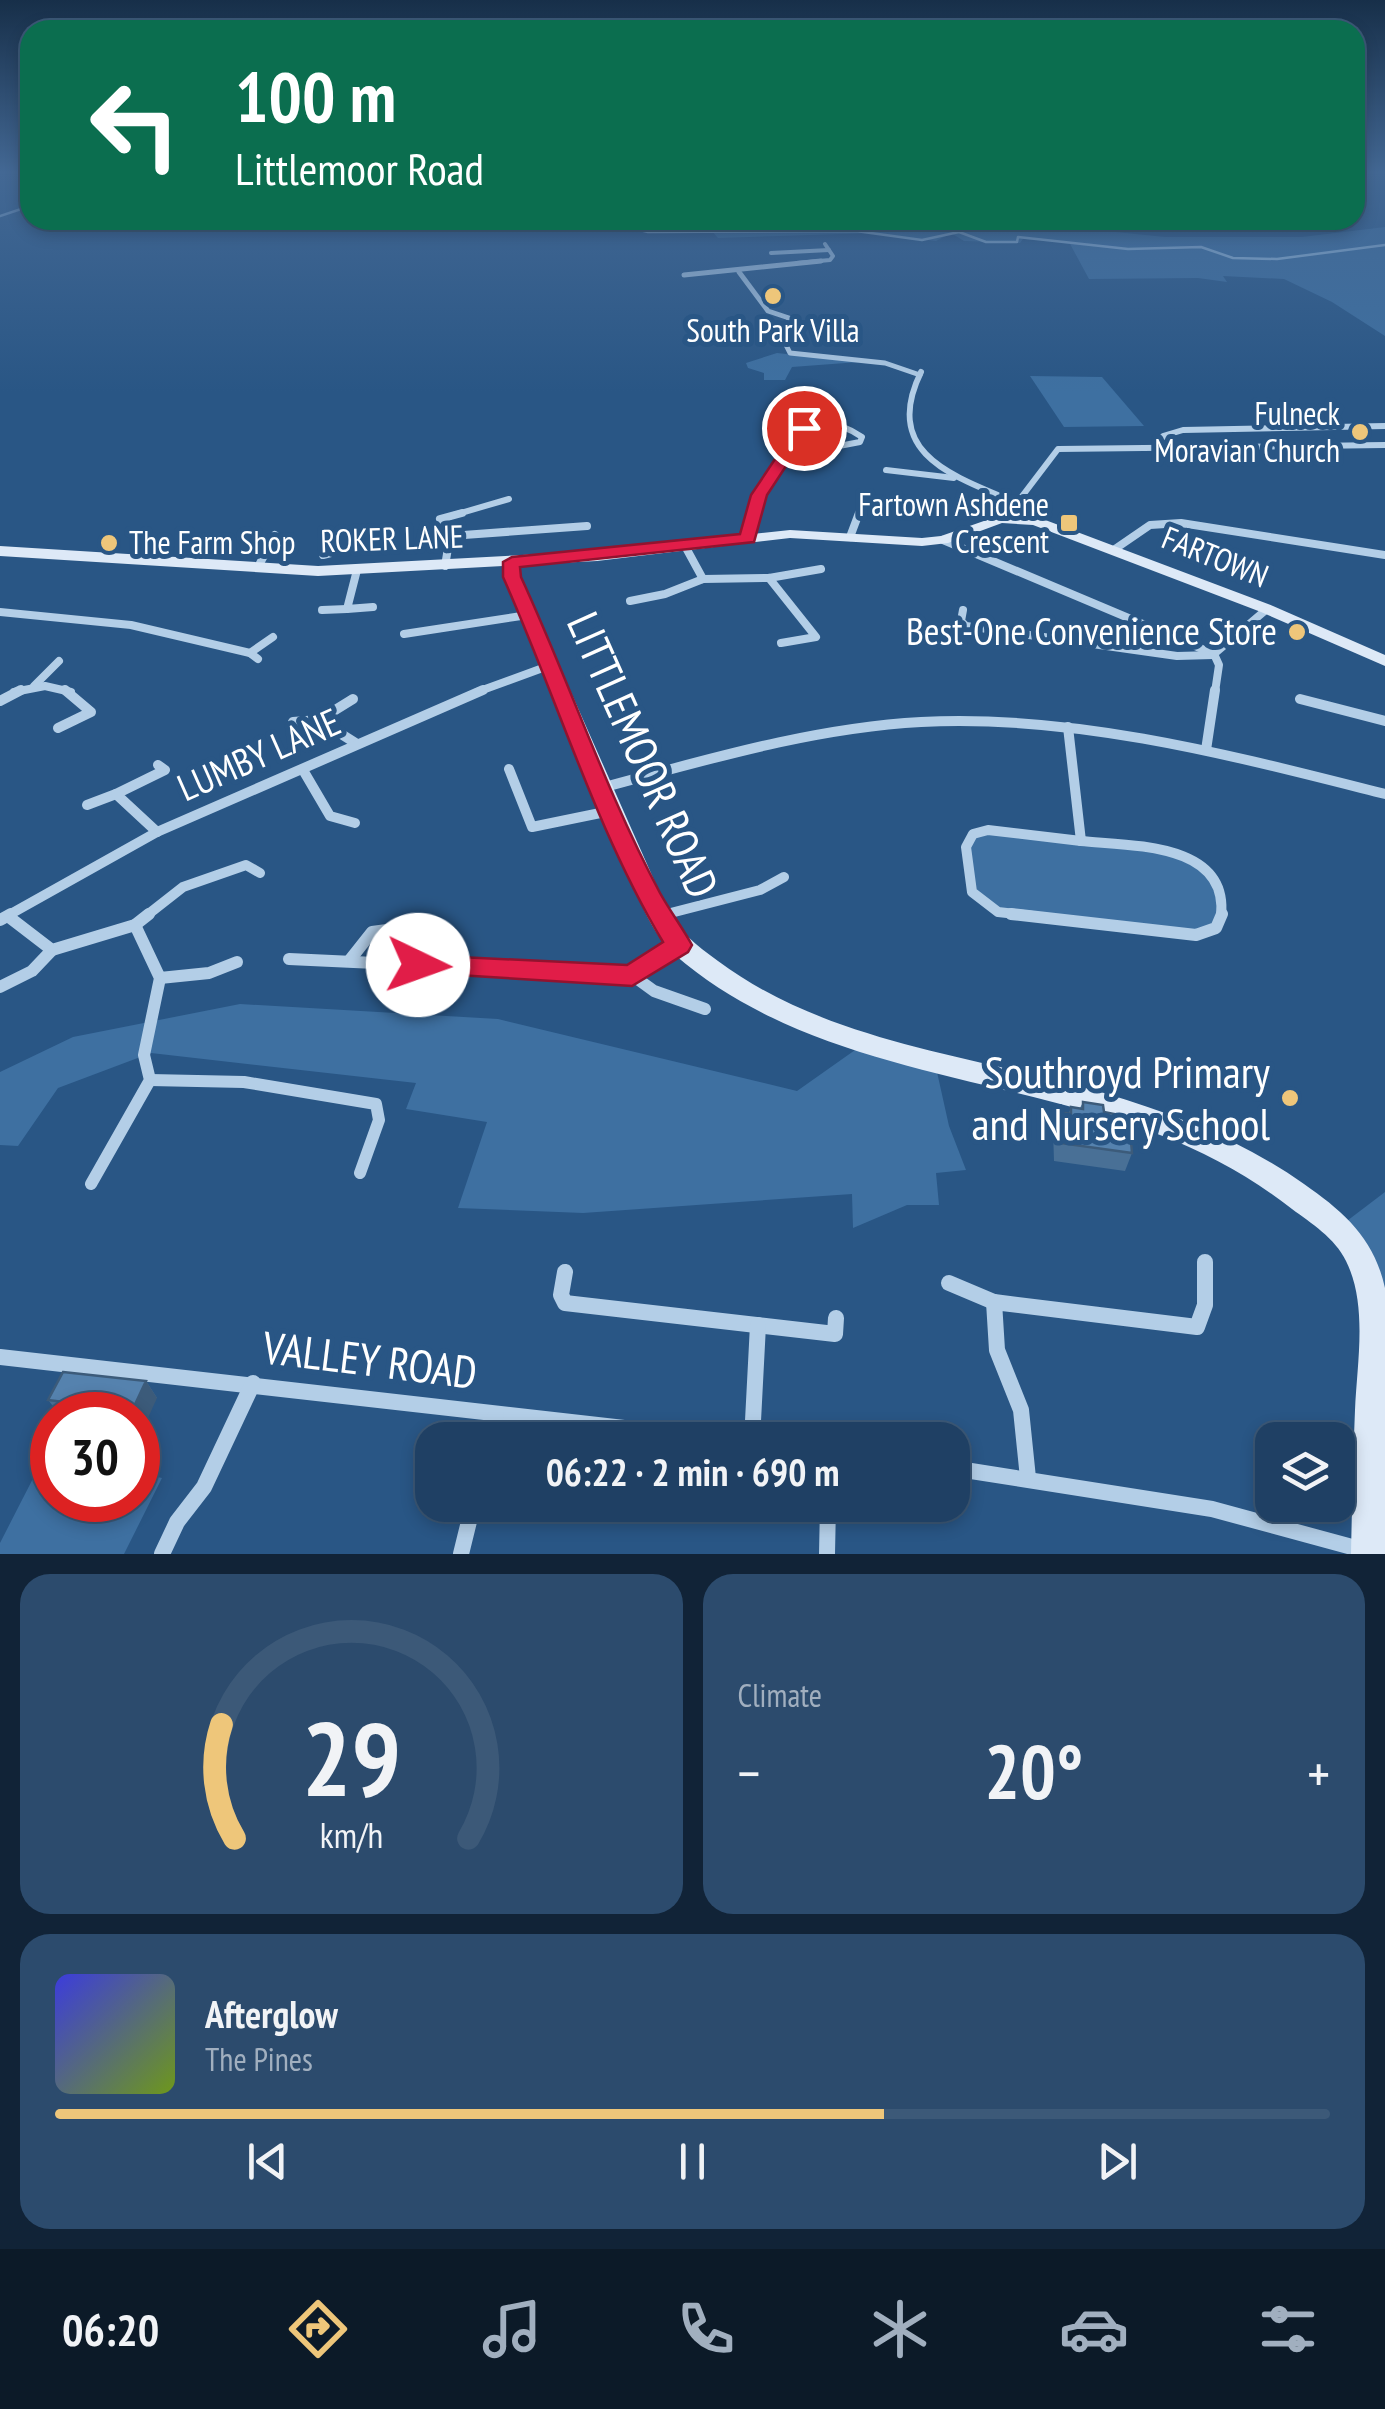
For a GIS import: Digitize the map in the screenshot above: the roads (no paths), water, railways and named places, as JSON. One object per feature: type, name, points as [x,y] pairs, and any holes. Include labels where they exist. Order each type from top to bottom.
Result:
[{"type":"street","points":[[684,274],[739,272],[830,260],[833,256],[827,247],[772,253]]},
{"type":"street","points":[[739,272],[768,311],[789,318],[786,348],[790,353],[885,363],[920,372],[906,398],[906,423],[926,457],[1019,511],[1058,449],[1385,446]]},
{"type":"street","points":[[748,538],[759,495],[793,443],[804,428],[813,425],[848,429],[862,436],[860,442],[847,445],[793,443]]},
{"type":"street","points":[[1165,447],[1163,436],[1183,430],[1385,426]]},
{"type":"street","points":[[886,470],[960,479]]},
{"type":"street","points":[[850,536],[869,494]]},
{"type":"street","points":[[444,566],[450,536],[440,519],[509,499]]},
{"type":"street","name":"ROKER LANE","points":[[9,552],[258,567],[320,562],[357,570],[512,562],[790,534],[943,540],[1019,511]]},
{"type":"street","name":"FARTOWN","points":[[1019,511],[1385,661]]},
{"type":"street","points":[[1115,549],[1150,524],[1181,524],[1385,554]]},
{"type":"street","points":[[450,536],[587,526]]},
{"type":"street","points":[[258,567],[275,535]]},
{"type":"street","points":[[943,540],[1214,654],[1219,665],[1206,750]]},
{"type":"street","points":[[320,562],[378,541]]},
{"type":"street","points":[[685,546],[703,579]]},
{"type":"street","points":[[0,566],[9,552]]},
{"type":"street","name":"LITTLEMOOR ROAD","points":[[512,562],[512,577],[552,665],[605,800],[659,916],[679,945],[724,980],[810,1022],[935,1064],[1159,1122],[1233,1153],[1289,1190],[1354,1242],[1375,1325],[1379,1417],[1369,1553]]},
{"type":"street","points":[[630,601],[665,594],[703,579],[769,578],[821,569]]},
{"type":"street","points":[[347,608],[357,570]]},
{"type":"street","points":[[769,578],[816,637]]},
{"type":"street","points":[[322,610],[373,607]]},
{"type":"street","points":[[964,610],[961,621],[966,626],[1177,656],[1214,654],[1267,610]]},
{"type":"street","points":[[0,612],[131,625],[254,656],[273,637]]},
{"type":"street","points":[[404,634],[528,615]]},
{"type":"street","points":[[780,644],[831,635]]},
{"type":"street","points":[[34,686],[58,661]]},
{"type":"street","name":"LUMBY LANE","points":[[4,919],[157,832],[304,770],[442,705],[552,665]]},
{"type":"street","points":[[0,701],[5,689],[34,686],[72,693],[91,712],[58,728]]},
{"type":"street","points":[[293,722],[319,720],[353,699]]},
{"type":"street","points":[[1300,699],[1385,720]]},
{"type":"street","points":[[319,720],[356,744]]},
{"type":"street","points":[[509,769],[532,827],[780,741],[866,728],[964,720],[1068,727],[1206,750],[1385,794]]},
{"type":"street","points":[[1068,727],[1080,841]]},
{"type":"street","points":[[87,804],[165,770],[158,765]]},
{"type":"street","points":[[304,770],[330,816],[355,823]]},
{"type":"street","points":[[116,794],[157,832]]},
{"type":"street","points":[[988,830],[1080,841],[1179,852],[1203,866],[1224,912],[1216,928],[1196,935],[998,912],[972,892],[966,847],[974,834],[988,830]]},
{"type":"street","points":[[0,987],[32,971],[52,950],[135,926],[183,887],[247,858],[260,873]]},
{"type":"street","points":[[659,916],[760,890],[784,876]]},
{"type":"street","points":[[4,919],[52,950]]},
{"type":"street","points":[[90,1184],[150,1080],[144,1055],[160,978],[135,926]]},
{"type":"street","points":[[349,961],[372,932],[402,928],[417,935],[422,948],[418,965]]},
{"type":"street","points":[[632,976],[679,945]]},
{"type":"street","points":[[289,959],[632,976],[654,991],[705,1008]]},
{"type":"street","points":[[160,978],[209,973],[237,962]]},
{"type":"street","points":[[150,1080],[244,1082],[376,1104],[379,1120],[360,1173]]},
{"type":"street","points":[[949,1283],[994,1302],[1197,1328],[1204,1304],[1205,1262]]},
{"type":"street","points":[[565,1272],[560,1295],[565,1303],[836,1334],[836,1318]]},
{"type":"street","points":[[994,1302],[997,1350],[1021,1410],[1028,1478]]},
{"type":"street","points":[[753,1422],[758,1325]]},
{"type":"street","name":"VALLEY ROAD","points":[[0,1358],[568,1422]]},
{"type":"street","points":[[162,1554],[178,1522],[204,1487],[253,1384]]},
{"type":"street","points":[[494,1422],[496,1414]]},
{"type":"street","points":[[970,1470],[1269,1520],[1369,1553]]},
{"type":"street","points":[[461,1554],[469,1522]]},
{"type":"street","points":[[827,1554],[828,1522]]},
{"type":"waterway","points":[[1105,247],[1201,247],[1233,258],[1277,259],[1373,247]]},
{"type":"place","name":"South Park Villa","points":[[773,296]]},
{"type":"place","name":"Fulneck Moravian Church","points":[[1360,432]]},
{"type":"place","name":"Fartown Ashdene Crescent","points":[[1069,523]]},
{"type":"place","name":"The Farm Shop","points":[[109,543]]},
{"type":"place","name":"Best-One Convenience Store","points":[[1297,632]]},
{"type":"place","name":"Southroyd Primary and Nursery School","points":[[1290,1098]]}]
